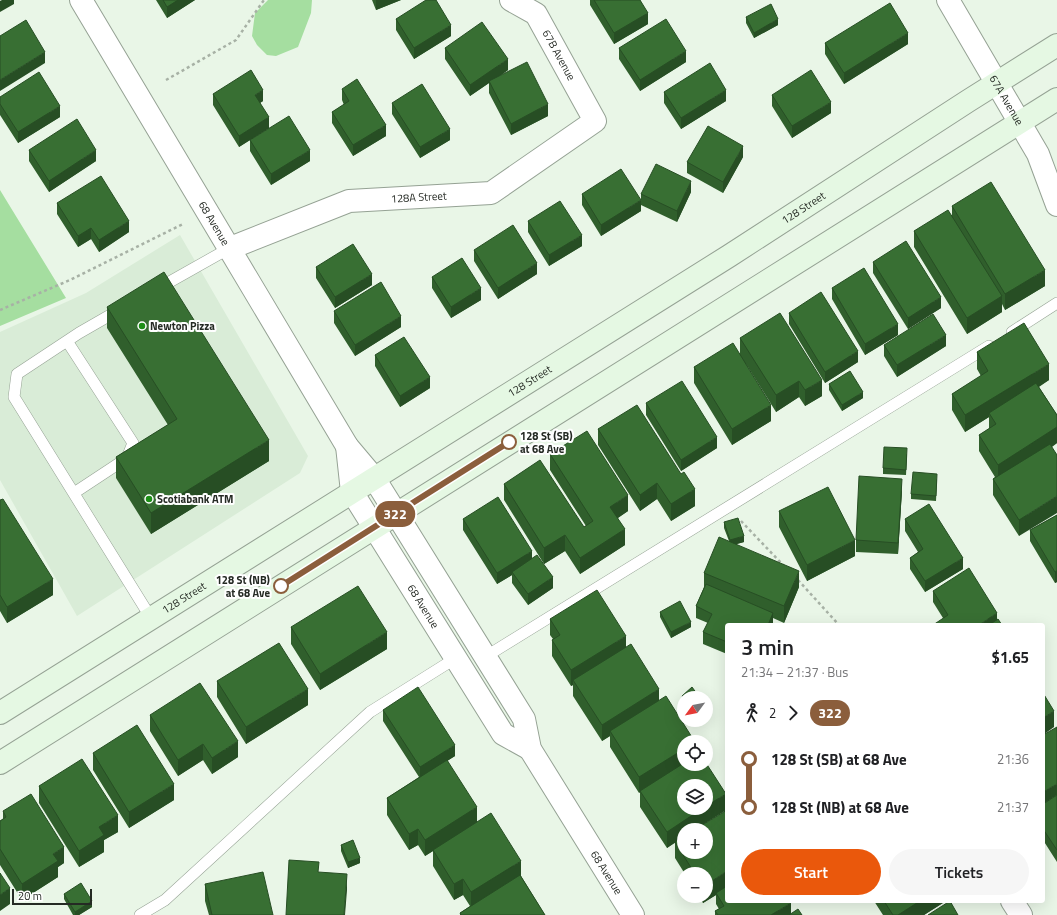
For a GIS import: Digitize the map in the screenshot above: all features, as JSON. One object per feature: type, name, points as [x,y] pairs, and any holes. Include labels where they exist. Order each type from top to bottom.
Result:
[{"type":"main road","name":"128 Street","points":[[0,713],[729,256],[996,82],[1057,45]]},
{"type":"main road","points":[[0,763],[1057,99]]},
{"type":"street","name":"68 Avenue","points":[[82,0],[228,249],[347,446],[374,478],[524,719],[530,749],[633,915]]},
{"type":"street","name":"67B Avenue","points":[[511,0],[536,14],[596,121]]},
{"type":"street","name":"67A Avenue","points":[[948,0],[1038,154],[1057,205]]},
{"type":"street","name":"128A Street","points":[[228,249],[349,201],[491,193],[596,121]]},
{"type":"street","name":"68 Avenue","points":[[347,446],[352,492],[503,734],[530,749]]},
{"type":"street","points":[[1013,903],[1021,915]]},
{"type":"lane","points":[[146,295],[228,249]]},
{"type":"lane","points":[[132,303],[67,341],[17,374],[14,397],[151,618]]},
{"type":"lane","points":[[485,657],[1057,303]]},
{"type":"lane","points":[[67,341],[133,443],[127,458],[74,493]]},
{"type":"lane","points":[[140,915],[165,900],[370,712],[456,658]]},
{"type":"path","points":[[166,80],[236,40],[264,0]]},
{"type":"path","points":[[0,310],[70,280],[183,224]]},
{"type":"path","points":[[730,505],[739,519],[787,569]]},
{"type":"path","points":[[792,575],[837,623]]},
{"type":"shaded area","points":[[180,235],[308,456],[300,473],[77,616],[0,480],[0,332],[86,293]]},
{"type":"green space","points":[[268,0],[312,0],[311,13],[298,47],[276,56],[267,55],[257,45],[252,36],[255,13]]},
{"type":"green space","points":[[0,190],[66,298],[0,326]]},
{"type":"building","points":[[163,0],[178,0],[167,7]]},
{"type":"building","points":[[426,0],[436,0],[451,25],[414,48],[396,19]]},
{"type":"building","points":[[594,0],[640,0],[648,13],[614,33]]},
{"type":"building","points":[[890,3],[908,33],[844,73],[825,43]]},
{"type":"building","points":[[771,4],[778,19],[754,33],[746,17]]},
{"type":"building","points":[[666,19],[686,51],[640,80],[619,48]]},
{"type":"building","points":[[26,20],[45,52],[0,80],[0,36]]},
{"type":"building","points":[[482,22],[508,59],[470,85],[445,48]]},
{"type":"building","points":[[527,62],[548,104],[511,124],[489,81]]},
{"type":"building","points":[[710,63],[726,90],[681,118],[664,92]]},
{"type":"building","points":[[251,70],[263,90],[255,95],[269,117],[239,136],[213,94]]},
{"type":"building","points":[[811,70],[831,102],[792,126],[772,95]]},
{"type":"building","points":[[39,72],[60,106],[18,132],[0,104],[0,97]]},
{"type":"building","points":[[357,79],[386,125],[353,145],[332,112],[349,101],[342,89]]},
{"type":"building","points":[[422,84],[450,129],[420,147],[392,103]]},
{"type":"building","points":[[289,116],[310,150],[271,174],[250,140]]},
{"type":"building","points":[[77,119],[96,150],[49,181],[29,150]]},
{"type":"building","points":[[708,126],[743,146],[723,182],[687,162]]},
{"type":"building","points":[[656,164],[691,181],[677,211],[641,194]]},
{"type":"building","points":[[621,169],[641,200],[601,225],[582,194]]},
{"type":"building","points":[[101,176],[129,221],[99,240],[91,228],[78,236],[57,203]]},
{"type":"building","points":[[991,182],[1045,270],[1005,294],[952,206]]},
{"type":"building","points":[[560,201],[582,235],[549,255],[528,221]]},
{"type":"building","points":[[948,210],[1002,296],[967,318],[914,231]]},
{"type":"building","points":[[513,225],[537,263],[498,288],[474,250]]},
{"type":"building","points":[[906,241],[941,297],[908,318],[873,262]]},
{"type":"building","points":[[353,244],[372,274],[335,297],[316,267]]},
{"type":"building","points":[[462,258],[481,288],[451,307],[432,277]]},
{"type":"building","points":[[864,268],[898,324],[865,344],[832,288]]},
{"type":"building","points":[[164,272],[269,440],[151,513],[116,457],[177,419],[107,307]]},
{"type":"building","points":[[381,282],[401,316],[355,345],[334,311]]},
{"type":"building","points":[[821,292],[858,351],[825,372],[789,313]]},
{"type":"building","points":[[780,313],[822,380],[805,390],[799,381],[776,395],[740,338]]},
{"type":"building","points":[[933,314],[946,335],[897,365],[884,345]]},
{"type":"building","points":[[1024,323],[1049,364],[965,415],[952,394],[988,371],[977,352]]},
{"type":"building","points":[[404,337],[430,377],[400,396],[375,355]]},
{"type":"building","points":[[733,343],[771,405],[732,429],[694,367]]},
{"type":"building","points":[[850,371],[863,392],[842,405],[829,384]]},
{"type":"building","points":[[682,381],[717,437],[681,460],[646,403]]},
{"type":"building","points":[[1036,383],[1057,415],[1057,427],[998,465],[979,435],[996,424],[989,413]]},
{"type":"building","points":[[637,405],[681,474],[684,472],[695,489],[671,504],[657,483],[640,495],[598,429]]},
{"type":"building","points":[[587,431],[628,495],[610,507],[625,529],[580,558],[565,535],[544,548],[504,484],[540,460],[584,527],[593,521],[550,454]]},
{"type":"building","points":[[1050,444],[1057,455],[1057,496],[1019,520],[993,479]]},
{"type":"building","points":[[884,447],[907,448],[906,470],[883,468]]},
{"type":"building","points":[[913,472],[937,474],[936,496],[911,494]]},
{"type":"building","points":[[859,476],[902,479],[898,543],[856,540]]},
{"type":"building","points":[[828,487],[855,540],[807,565],[779,511]]},
{"type":"building","points":[[498,497],[532,551],[497,573],[463,519]]},
{"type":"building","points":[[3,499],[53,579],[7,607],[0,595],[0,500]]},
{"type":"building","points":[[929,504],[963,558],[925,581],[910,558],[923,549],[905,519]]},
{"type":"building","points":[[1057,515],[1057,571],[1055,572],[1030,530]]},
{"type":"building","points":[[738,518],[744,536],[730,540],[724,522]]},
{"type":"building","points":[[719,537],[799,571],[784,606],[704,573]]},
{"type":"building","points":[[537,555],[553,577],[528,594],[512,572]]},
{"type":"building","points":[[969,568],[997,613],[982,623],[936,623],[948,615],[933,591]]},
{"type":"building","points":[[706,584],[773,613],[769,623],[725,623],[725,641],[703,632],[712,614],[696,606]]},
{"type":"building","points":[[358,586],[387,632],[320,674],[291,627]]},
{"type":"building","points":[[597,590],[626,636],[571,670],[552,640],[560,635],[550,619]]},
{"type":"building","points":[[680,601],[691,622],[671,632],[660,612]]},
{"type":"building","points":[[998,619],[1001,623],[992,623]]},
{"type":"building","points":[[279,643],[308,689],[246,727],[217,681]]},
{"type":"building","points":[[631,644],[659,689],[602,725],[573,680]]},
{"type":"building","points":[[200,683],[238,741],[212,758],[203,744],[178,760],[150,715]]},
{"type":"building","points":[[418,687],[455,745],[420,767],[383,710]]},
{"type":"building","points":[[692,687],[695,691],[688,691]]},
{"type":"building","points":[[666,696],[677,713],[677,727],[686,727],[691,735],[677,735],[677,753],[639,777],[610,731]]},
{"type":"building","points":[[1045,696],[1054,711],[1045,717]]},
{"type":"building","points":[[137,725],[174,784],[129,812],[93,753]]},
{"type":"building","points":[[1057,727],[1057,784],[1045,791],[1045,734]]},
{"type":"building","points":[[82,759],[118,815],[99,827],[104,835],[79,851],[39,786]]},
{"type":"building","points":[[447,760],[477,807],[425,840],[418,829],[409,834],[387,798]]},
{"type":"building","points":[[677,767],[677,771],[711,771],[725,795],[713,802],[713,779],[677,779],[677,815],[692,815],[680,823],[677,823],[677,825],[667,832],[640,791]]},
{"type":"building","points":[[31,794],[64,847],[53,854],[58,861],[22,884],[0,849],[0,821],[6,817],[3,811]]},
{"type":"building","points":[[1057,795],[1057,850],[1045,832],[1045,803]]},
{"type":"building","points":[[725,811],[725,872],[713,880],[713,867],[691,867],[686,859],[713,859],[713,823],[706,823]]},
{"type":"building","points":[[491,813],[521,861],[471,892],[463,879],[454,884],[433,850]]},
{"type":"building","points":[[353,840],[360,858],[348,862],[341,845]]},
{"type":"building","points":[[289,860],[319,862],[318,872],[347,874],[344,915],[286,915]]},
{"type":"building","points":[[263,872],[273,915],[212,915],[205,884]]},
{"type":"building","points":[[0,873],[10,888],[0,895]]},
{"type":"building","points":[[520,875],[545,915],[461,915],[460,913]]},
{"type":"building","points":[[81,883],[92,901],[75,912],[64,894]]},
{"type":"building","points":[[725,887],[725,903],[791,903],[771,915],[718,915],[715,911],[724,906],[716,893]]},
{"type":"building","points":[[885,903],[917,903],[898,915],[893,915]]},
{"type":"building","points":[[947,903],[951,903],[958,915],[928,915]]},
{"type":"building","points":[[798,909],[802,915],[789,915]]},
{"type":"bus line","name":"322","points":[[281,586],[509,442]]},
{"type":"place","name":"Newton Pizza","points":[[142,326]]},
{"type":"place","name":"128 St (SB) at 68 Ave","points":[[509,442]]},
{"type":"place","name":"Scotiabank ATM","points":[[149,499]]},
{"type":"place","name":"128 St (NB) at 68 Ave","points":[[281,586]]}]
